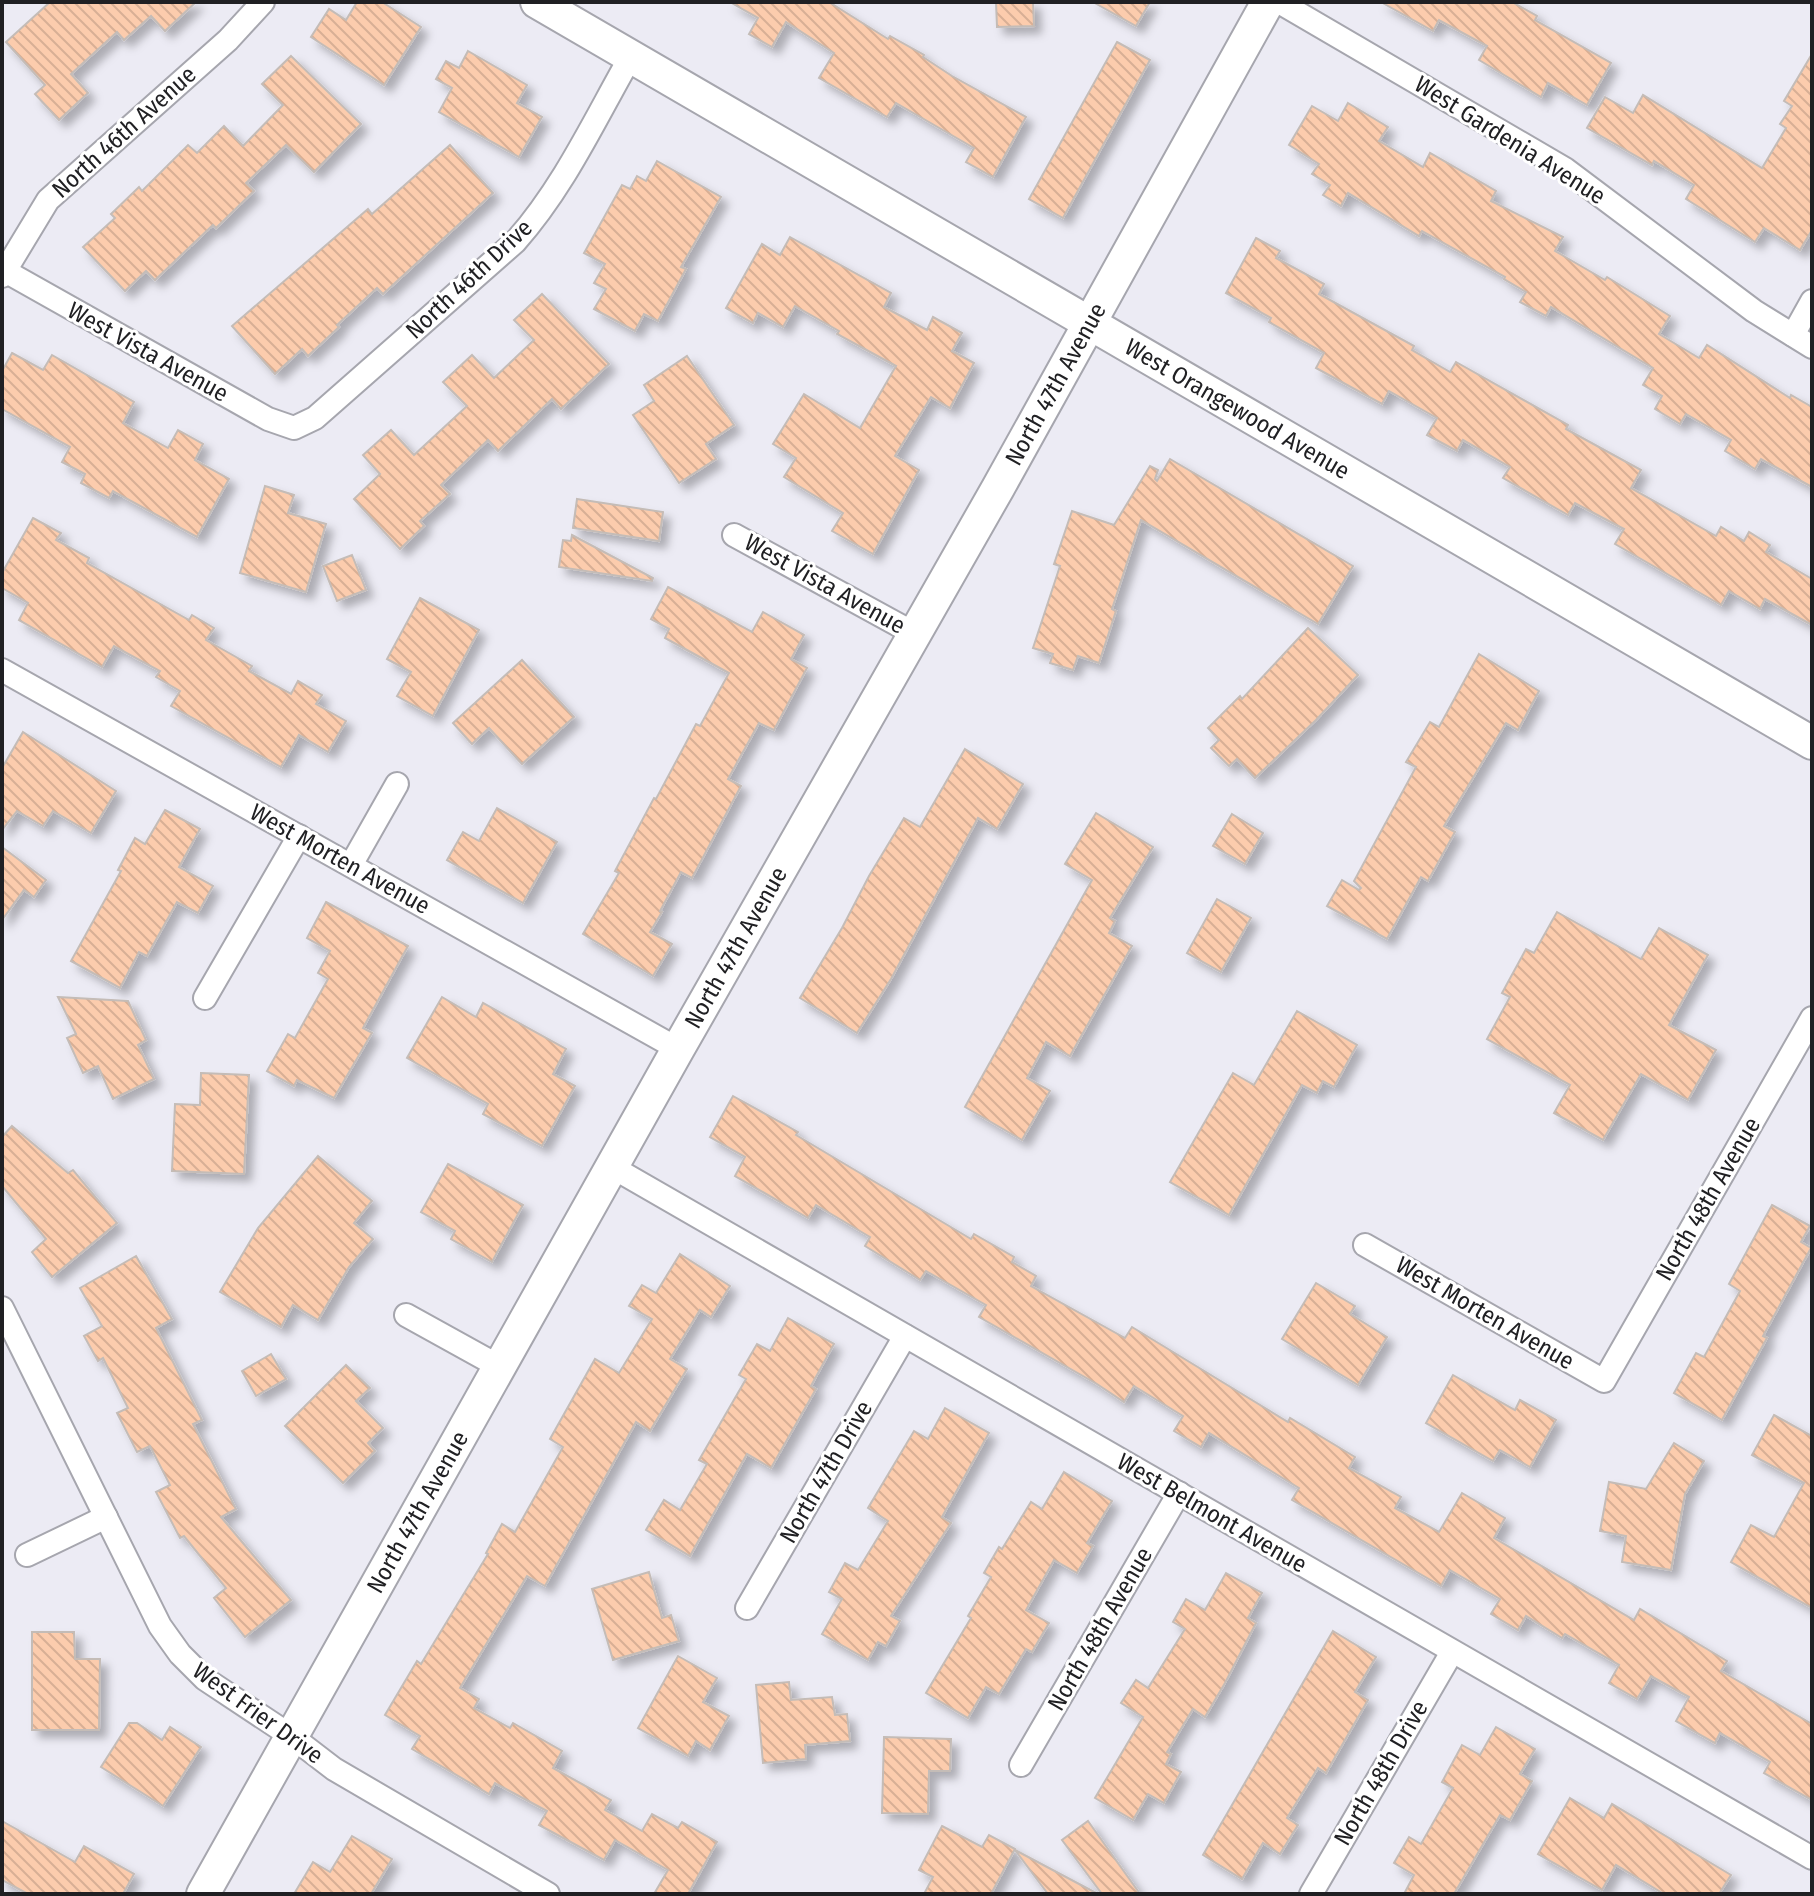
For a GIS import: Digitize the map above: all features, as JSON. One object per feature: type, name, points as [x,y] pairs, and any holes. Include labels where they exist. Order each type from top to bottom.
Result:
[{"type":"street","name":"North 46th Avenue","points":[[4,274],[48,200],[228,40],[263,2]]},
{"type":"street","name":"West Orangewood Avenue","points":[[537,2],[1812,743]]},
{"type":"street","name":"North 47th Avenue","points":[[203,1894],[1268,2]]},
{"type":"street","name":"West Gardenia Avenue","points":[[1279,2],[1565,169],[1754,311],[1802,341]]},
{"type":"street","name":"North 46th Drive","points":[[294,428],[315,418],[515,242],[553,194],[631,56]]},
{"type":"street","name":"West Vista Avenue","points":[[4,274],[268,419],[294,428]]},
{"type":"street","points":[[1802,341],[1812,301]]},
{"type":"street","name":"West Vista Avenue","points":[[734,535],[915,634]]},
{"type":"street","name":"West Morten Avenue","points":[[2,670],[678,1049]]},
{"type":"street","points":[[351,865],[397,784]]},
{"type":"street","points":[[205,998],[299,836]]},
{"type":"street","name":"North 48th Avenue","points":[[1604,1381],[1812,1018]]},
{"type":"street","name":"West Belmont Avenue","points":[[612,1167],[1812,1858]]},
{"type":"street","name":"West Morten Avenue","points":[[1365,1245],[1604,1381]]},
{"type":"street","name":"West Frier Drive","points":[[2,1308],[160,1626],[180,1654],[205,1679],[291,1736],[334,1769],[548,1894]]},
{"type":"street","points":[[406,1315],[500,1367]]},
{"type":"street","name":"North 47th Drive","points":[[747,1608],[905,1336]]},
{"type":"street","name":"North 48th Avenue","points":[[1021,1765],[1179,1493]]},
{"type":"street","points":[[27,1555],[106,1517]]},
{"type":"street","name":"North 48th Drive","points":[[1311,1894],[1452,1652]]},
{"type":"building","points":[[50,2],[196,2],[165,31],[151,16],[124,40],[117,32],[71,74],[88,93],[59,120],[35,94],[45,85],[6,42]]},
{"type":"building","points":[[357,2],[382,2],[421,27],[384,85],[311,37],[329,9],[346,20]]},
{"type":"building","points":[[730,2],[829,2],[1026,117],[993,177],[966,162],[974,148],[896,103],[887,117],[819,78],[834,53],[786,22],[772,47],[749,34],[758,18]]},
{"type":"building","points":[[996,2],[1033,2],[1034,26],[997,27]]},
{"type":"building","points":[[1093,2],[1150,2],[1136,26]]},
{"type":"building","points":[[1381,2],[1512,2],[1537,16],[1535,20],[1611,63],[1587,105],[1548,83],[1541,97],[1479,60],[1487,46],[1439,20],[1433,31]]},
{"type":"building","points":[[1117,42],[1150,60],[1063,218],[1029,199]]},
{"type":"building","points":[[468,51],[527,85],[517,103],[542,117],[519,157],[439,112],[452,88],[436,79],[446,61],[459,68]]},
{"type":"building","points":[[1812,54],[1812,230],[1800,250],[1764,228],[1755,242],[1686,199],[1694,185],[1587,128],[1605,97],[1633,113],[1643,95],[1762,168],[1786,128],[1780,124],[1792,106],[1784,101]]},
{"type":"building","points":[[291,56],[361,124],[314,172],[286,145],[246,183],[254,191],[216,228],[213,225],[155,280],[146,271],[125,291],[83,247],[115,218],[111,214],[139,187],[142,191],[188,145],[197,153],[224,126],[243,146],[283,105],[262,84]]},
{"type":"building","points":[[1348,103],[1388,127],[1379,141],[1423,167],[1430,153],[1496,191],[1491,201],[1563,237],[1555,251],[1605,280],[1607,277],[1670,316],[1659,334],[1699,358],[1707,345],[1790,398],[1791,395],[1812,407],[1812,487],[1761,459],[1755,469],[1725,451],[1731,440],[1686,414],[1680,424],[1655,409],[1662,396],[1643,385],[1653,368],[1551,307],[1546,316],[1520,302],[1526,292],[1505,277],[1422,231],[1419,236],[1348,193],[1341,206],[1323,195],[1330,185],[1312,174],[1319,164],[1289,145],[1312,106],[1338,121]]},
{"type":"building","points":[[450,145],[493,193],[383,294],[377,288],[308,356],[302,349],[275,374],[232,326],[368,209],[372,214]]},
{"type":"building","points":[[657,161],[721,197],[681,267],[686,269],[658,321],[644,314],[635,331],[594,309],[606,289],[594,283],[605,264],[584,253],[622,185],[630,189],[637,176],[646,181]]},
{"type":"building","points":[[790,237],[891,293],[884,307],[927,330],[933,317],[962,333],[952,351],[974,363],[950,408],[931,397],[895,456],[919,470],[873,554],[832,531],[843,513],[784,477],[796,458],[773,444],[804,394],[860,428],[896,366],[837,334],[839,331],[795,306],[783,327],[758,313],[753,323],[726,308],[762,244],[780,255]]},
{"type":"building","points":[[1256,238],[1280,251],[1276,258],[1324,284],[1319,294],[1414,346],[1412,350],[1450,372],[1456,362],[1568,425],[1566,429],[1641,470],[1631,488],[1716,536],[1721,527],[1744,541],[1749,532],[1770,545],[1766,552],[1812,579],[1812,625],[1765,599],[1760,609],[1729,591],[1721,605],[1615,544],[1624,529],[1575,503],[1568,515],[1503,478],[1510,467],[1463,440],[1457,451],[1427,435],[1437,418],[1389,391],[1382,404],[1316,368],[1324,353],[1226,293]]},
{"type":"building","points":[[542,294],[609,364],[561,409],[552,399],[498,451],[488,440],[441,485],[450,494],[420,521],[424,526],[400,549],[354,499],[380,474],[363,455],[391,430],[414,455],[467,406],[443,382],[472,355],[494,378],[534,340],[514,320]]},
{"type":"building","points":[[12,353],[43,370],[52,355],[134,402],[123,423],[168,448],[178,430],[203,444],[195,460],[229,479],[197,537],[113,491],[109,498],[81,483],[85,474],[62,462],[70,447],[2,409],[2,371]]},
{"type":"building","points":[[687,356],[734,425],[706,444],[716,459],[679,483],[633,415],[654,401],[644,385]]},
{"type":"building","points":[[1170,459],[1353,566],[1318,624],[1141,520],[1112,609],[1116,611],[1099,663],[1078,656],[1073,670],[1050,663],[1053,654],[1033,648],[1060,566],[1054,564],[1072,511],[1114,525],[1150,466],[1158,470],[1157,481]]},
{"type":"building","points":[[265,486],[294,495],[288,513],[326,524],[306,592],[240,573]]},
{"type":"building","points":[[577,499],[663,512],[659,541],[573,528]]},
{"type":"building","points":[[33,518],[61,533],[56,540],[89,558],[87,563],[189,620],[192,615],[214,628],[206,640],[252,666],[249,671],[291,694],[298,681],[322,695],[316,704],[346,721],[328,752],[299,735],[281,767],[171,706],[180,691],[156,677],[160,671],[114,646],[102,667],[19,620],[28,603],[2,588],[2,573]]},
{"type":"building","points":[[572,535],[653,578],[652,581],[559,567],[563,540],[571,541]]},
{"type":"building","points":[[352,555],[366,590],[337,601],[323,566]]},
{"type":"building","points":[[668,587],[752,632],[763,612],[804,635],[791,659],[807,668],[774,730],[759,723],[728,779],[741,786],[692,878],[681,872],[660,911],[650,932],[672,944],[653,976],[583,934],[619,873],[615,871],[654,798],[696,724],[700,726],[729,673],[665,638],[669,629],[651,619]]},
{"type":"building","points":[[420,598],[479,630],[433,716],[397,696],[411,672],[387,659]]},
{"type":"building","points":[[1308,628],[1358,675],[1255,778],[1237,759],[1229,766],[1211,748],[1219,740],[1208,728],[1240,696],[1242,699]]},
{"type":"building","points":[[1479,654],[1539,691],[1518,730],[1506,723],[1444,826],[1455,832],[1428,881],[1421,877],[1387,939],[1327,906],[1342,880],[1359,890],[1361,888],[1354,881],[1416,767],[1406,762],[1430,722],[1439,727]]},
{"type":"building","points":[[522,660],[574,717],[522,764],[489,728],[472,744],[453,723]]},
{"type":"building","points":[[23,732],[116,791],[91,833],[53,811],[43,826],[17,811],[2,830],[2,768]]},
{"type":"building","points":[[965,749],[1023,784],[997,829],[978,818],[891,979],[857,1033],[800,998],[904,818],[920,827]]},
{"type":"building","points":[[497,808],[557,842],[523,903],[447,860],[463,832],[479,841]]},
{"type":"building","points":[[165,810],[200,829],[179,867],[213,886],[198,913],[177,902],[147,956],[139,952],[120,988],[71,961],[121,871],[118,870],[135,838],[145,844]]},
{"type":"building","points":[[1096,813],[1153,847],[1110,918],[1115,921],[1109,933],[1132,946],[1070,1056],[1046,1042],[1027,1078],[1050,1091],[1022,1140],[965,1107],[1092,880],[1065,864]]},
{"type":"building","points":[[1232,814],[1263,833],[1245,864],[1213,846]]},
{"type":"building","points":[[2,847],[46,880],[34,897],[24,890],[2,920]]},
{"type":"building","points":[[1217,899],[1251,918],[1221,972],[1187,953]]},
{"type":"building","points":[[326,902],[408,946],[363,1028],[372,1033],[334,1098],[297,1080],[294,1086],[267,1071],[288,1034],[295,1038],[328,979],[318,973],[330,951],[307,938]]},
{"type":"building","points":[[1557,912],[1641,959],[1659,928],[1708,955],[1669,1025],[1716,1050],[1688,1100],[1641,1074],[1603,1140],[1554,1113],[1570,1085],[1487,1039],[1510,997],[1502,993],[1526,949],[1534,953]]},
{"type":"building","points":[[58,997],[128,1001],[146,1040],[138,1045],[154,1079],[113,1099],[98,1066],[83,1073],[67,1038],[76,1034]]},
{"type":"building","points":[[442,997],[476,1017],[483,1003],[566,1049],[553,1074],[575,1086],[542,1146],[483,1114],[488,1104],[407,1058]]},
{"type":"building","points":[[1297,1011],[1357,1045],[1334,1087],[1323,1081],[1317,1093],[1302,1085],[1229,1215],[1170,1182],[1233,1073],[1254,1085]]},
{"type":"building","points":[[201,1073],[249,1075],[244,1174],[172,1171],[175,1104],[200,1105]]},
{"type":"building","points":[[733,1096],[798,1132],[796,1135],[971,1239],[974,1234],[1014,1257],[1012,1262],[1036,1276],[1031,1286],[1125,1338],[1132,1327],[1288,1422],[1290,1418],[1355,1457],[1349,1468],[1401,1497],[1395,1508],[1439,1532],[1462,1493],[1505,1518],[1494,1538],[1634,1620],[1640,1609],[1727,1661],[1721,1671],[1812,1724],[1812,1800],[1764,1773],[1770,1762],[1720,1733],[1715,1743],[1676,1721],[1689,1697],[1651,1676],[1637,1699],[1609,1683],[1619,1665],[1565,1634],[1562,1638],[1526,1616],[1518,1630],[1491,1614],[1500,1599],[1450,1570],[1441,1586],[1292,1500],[1299,1488],[1209,1433],[1201,1447],[1174,1431],[1183,1416],[1134,1386],[1124,1402],[979,1317],[986,1305],[926,1271],[920,1280],[865,1246],[870,1237],[816,1205],[808,1218],[735,1176],[745,1157],[710,1137]]},
{"type":"building","points":[[12,1126],[68,1173],[73,1170],[117,1223],[52,1277],[32,1252],[46,1239],[2,1186],[2,1137]]},
{"type":"building","points":[[318,1156],[372,1201],[354,1223],[373,1239],[349,1267],[318,1320],[293,1305],[281,1327],[220,1292],[258,1228]]},
{"type":"building","points":[[448,1164],[523,1205],[492,1262],[451,1239],[455,1231],[421,1212]]},
{"type":"building","points":[[1772,1205],[1810,1226],[1801,1242],[1811,1248],[1722,1420],[1674,1393],[1696,1353],[1704,1357],[1740,1291],[1729,1284]]},
{"type":"building","points":[[680,1254],[730,1286],[711,1317],[700,1310],[670,1359],[687,1369],[650,1431],[636,1422],[545,1586],[527,1576],[460,1688],[479,1699],[474,1708],[510,1728],[513,1723],[562,1751],[553,1768],[611,1800],[605,1810],[642,1831],[652,1814],[678,1828],[682,1822],[717,1842],[688,1894],[654,1894],[668,1870],[615,1840],[604,1860],[539,1825],[547,1811],[495,1783],[489,1794],[412,1749],[420,1736],[385,1715],[417,1661],[421,1664],[488,1554],[502,1524],[515,1532],[563,1447],[550,1439],[595,1359],[619,1373],[652,1319],[629,1306],[642,1285],[656,1293]]},
{"type":"building","points":[[136,1256],[172,1319],[156,1328],[202,1420],[193,1424],[236,1509],[221,1517],[291,1600],[245,1637],[214,1598],[226,1588],[184,1536],[180,1538],[156,1492],[170,1485],[150,1446],[137,1452],[117,1413],[128,1408],[103,1358],[98,1361],[84,1336],[102,1326],[80,1288]]},
{"type":"building","points":[[1316,1283],[1355,1306],[1350,1314],[1387,1337],[1358,1385],[1282,1339]]},
{"type":"building","points":[[788,1318],[834,1344],[811,1386],[816,1389],[771,1468],[747,1454],[690,1556],[646,1530],[664,1500],[680,1510],[707,1464],[699,1460],[746,1379],[739,1375],[757,1344],[770,1351]]},
{"type":"building","points":[[271,1354],[286,1379],[256,1396],[242,1371]]},
{"type":"building","points":[[346,1365],[370,1388],[356,1401],[383,1428],[368,1443],[375,1451],[343,1483],[285,1426]]},
{"type":"building","points":[[1453,1375],[1515,1410],[1520,1400],[1556,1420],[1530,1467],[1500,1450],[1493,1461],[1426,1423]]},
{"type":"building","points":[[945,1408],[989,1433],[942,1517],[951,1523],[891,1616],[900,1621],[886,1646],[878,1642],[868,1660],[822,1634],[842,1599],[829,1592],[845,1563],[858,1570],[888,1521],[868,1508],[914,1431],[928,1439]]},
{"type":"building","points":[[1774,1415],[1812,1436],[1812,1608],[1731,1562],[1751,1525],[1774,1537],[1804,1483],[1752,1455]]},
{"type":"building","points":[[1674,1443],[1704,1461],[1685,1494],[1671,1570],[1622,1562],[1626,1536],[1600,1531],[1609,1482],[1646,1489]]},
{"type":"building","points":[[1064,1472],[1112,1501],[1087,1543],[1093,1546],[1077,1573],[1054,1560],[1026,1610],[1049,1623],[1032,1652],[1026,1649],[999,1694],[986,1687],[968,1718],[926,1693],[971,1618],[968,1616],[991,1577],[984,1573],[999,1547],[1002,1549],[1031,1502],[1042,1509]]},
{"type":"building","points":[[649,1572],[662,1618],[671,1615],[679,1641],[613,1660],[592,1589]]},
{"type":"building","points":[[1226,1573],[1262,1593],[1248,1618],[1256,1623],[1205,1717],[1193,1709],[1167,1752],[1171,1754],[1166,1764],[1181,1772],[1164,1803],[1148,1794],[1133,1820],[1095,1798],[1143,1717],[1121,1703],[1136,1680],[1148,1688],[1185,1629],[1173,1622],[1186,1599],[1205,1610]]},
{"type":"building","points":[[1333,1631],[1376,1657],[1355,1692],[1368,1700],[1326,1773],[1318,1768],[1287,1818],[1298,1825],[1280,1854],[1263,1843],[1242,1879],[1203,1855]]},
{"type":"building","points":[[32,1632],[74,1632],[75,1659],[100,1659],[99,1730],[32,1730]]},
{"type":"building","points":[[678,1656],[717,1678],[703,1702],[729,1716],[710,1750],[696,1741],[688,1756],[638,1728]]},
{"type":"building","points":[[789,1682],[791,1700],[832,1697],[835,1715],[847,1714],[850,1741],[805,1745],[806,1759],[763,1763],[756,1685]]},
{"type":"building","points":[[129,1723],[137,1723],[162,1740],[170,1727],[201,1747],[163,1806],[101,1767]]},
{"type":"building","points":[[1496,1727],[1535,1749],[1520,1774],[1532,1781],[1510,1820],[1500,1815],[1454,1894],[1404,1894],[1414,1875],[1394,1863],[1409,1837],[1421,1844],[1453,1788],[1442,1782],[1462,1745],[1480,1755]]},
{"type":"building","points":[[884,1737],[951,1739],[950,1771],[929,1771],[928,1814],[882,1813]]},
{"type":"building","points":[[1570,1798],[1604,1818],[1612,1804],[1731,1875],[1719,1894],[1664,1894],[1616,1865],[1602,1890],[1538,1854]]},
{"type":"building","points":[[2,1821],[75,1862],[84,1846],[134,1874],[123,1894],[28,1894],[2,1880]]},
{"type":"building","points":[[1088,1821],[1140,1894],[1102,1894],[1062,1840]]},
{"type":"building","points":[[942,1826],[982,1847],[989,1835],[1015,1849],[991,1894],[924,1894],[933,1877],[919,1870]]},
{"type":"building","points":[[352,1836],[392,1859],[371,1894],[294,1894],[313,1862],[330,1872]]},
{"type":"building","points":[[1015,1850],[1098,1894],[1048,1894]]}]
